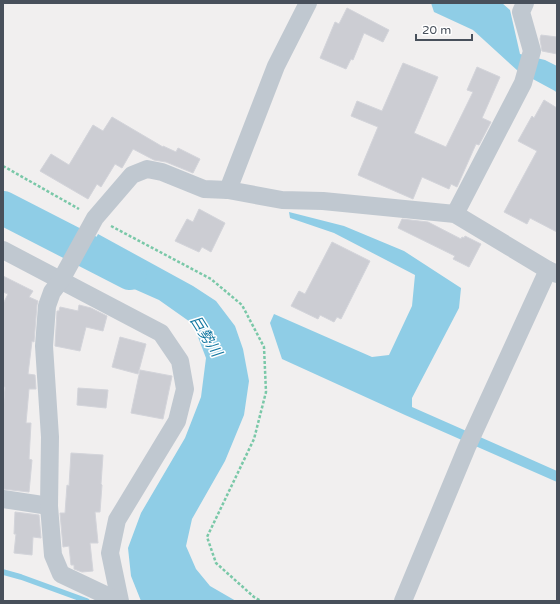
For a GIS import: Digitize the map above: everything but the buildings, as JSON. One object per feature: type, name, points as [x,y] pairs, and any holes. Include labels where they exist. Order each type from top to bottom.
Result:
[{"type":"street","points":[[228,190],[276,66],[308,3]]},
{"type":"street","points":[[455,214],[523,83],[532,51],[521,12],[525,3]]},
{"type":"street","points":[[119,601],[61,574],[53,555],[49,506],[50,437],[44,346],[47,306],[52,292],[61,280],[95,218],[132,175],[147,170],[162,172],[204,189],[228,190],[282,200],[323,201],[455,214],[553,272],[475,431],[404,601]]},
{"type":"street","points":[[3,250],[161,333],[180,360],[185,389],[177,421],[117,520],[110,552],[119,601]]},
{"type":"street","points":[[3,499],[49,506]]},
{"type":"water","points":[[431,3],[502,3],[510,10],[520,54],[545,60],[557,66],[557,93],[518,71],[473,30],[434,12]]},
{"type":"water","points":[[289,212],[344,226],[404,251],[461,288],[459,308],[412,398],[412,407],[557,471],[557,482],[282,359],[270,323],[274,314],[372,357],[389,355],[412,306],[415,275],[334,233],[290,218]]},
{"type":"water","points":[[98,234],[193,286],[216,301],[235,326],[243,349],[249,381],[244,415],[225,461],[192,519],[186,546],[196,569],[210,586],[236,601],[141,601],[131,576],[128,548],[141,513],[185,438],[201,397],[206,358],[193,324],[159,300],[82,266]]},
{"type":"waterway","name":"巨勢川","points":[[3,208],[130,273]]},
{"type":"waterway","points":[[3,572],[87,601]]}]
